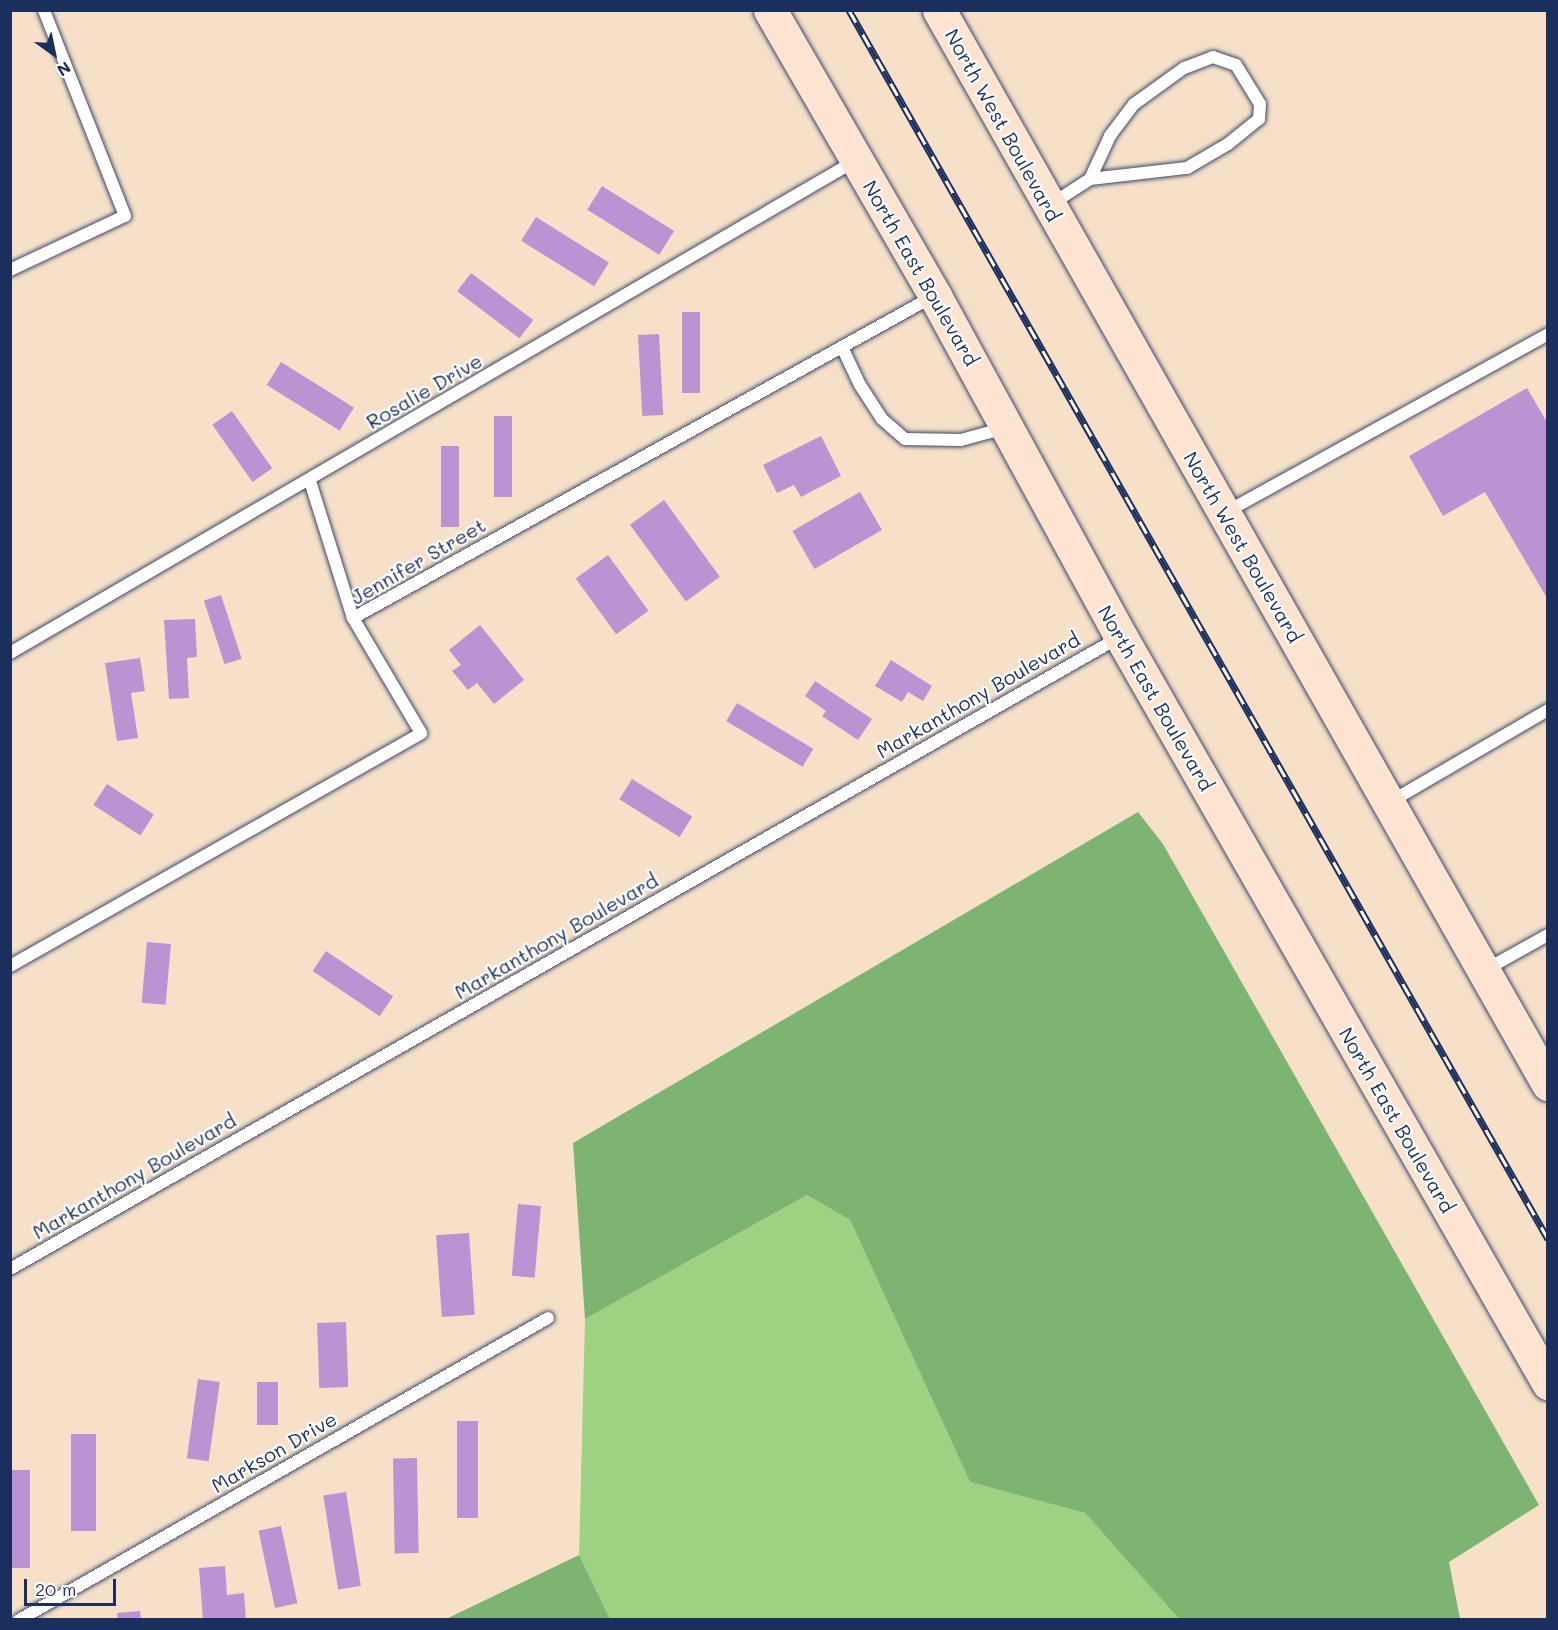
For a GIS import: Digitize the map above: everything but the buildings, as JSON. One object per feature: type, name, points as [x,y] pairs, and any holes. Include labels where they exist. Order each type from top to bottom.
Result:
[{"type":"main road","name":"North East Boulevard","points":[[770,10],[935,296],[1120,637],[1548,1383]]},
{"type":"main road","name":"North West Boulevard","points":[[939,10],[1548,1084]]},
{"type":"lane","points":[[10,270],[125,216],[44,10]]},
{"type":"lane","points":[[1049,206],[1090,179],[1187,168],[1228,144],[1259,119],[1260,104],[1236,64],[1214,57],[1184,68],[1134,104],[1110,136],[1090,179]]},
{"type":"lane","name":"Rosalie Drive","points":[[10,653],[310,481],[856,160]]},
{"type":"lane","name":"Jennifer Street","points":[[10,966],[421,734],[352,618],[935,296]]},
{"type":"lane","points":[[1223,513],[1548,334]]},
{"type":"lane","points":[[842,347],[860,385],[882,419],[905,439],[962,440],[1007,428]]},
{"type":"lane","points":[[310,481],[352,618]]},
{"type":"lane","name":"Markanthony Boulevard","points":[[10,1269],[1120,637]]},
{"type":"lane","points":[[1389,803],[1548,710]]},
{"type":"lane","points":[[1484,971],[1548,935]]},
{"type":"lane","name":"Markson Drive","points":[[19,1620],[548,1318]]},
{"type":"green space","points":[[1138,812],[1163,844],[1539,1505],[1449,1562],[1460,1619],[1179,1619],[1085,1513],[970,1482],[850,1220],[807,1195],[585,1319],[573,1143]]},
{"type":"green space","points":[[807,1195],[850,1220],[970,1482],[1085,1513],[1179,1619],[610,1619],[579,1555],[585,1319]]},
{"type":"green space","points":[[579,1555],[610,1619],[446,1619]]},
{"type":"railway","points":[[849,10],[1548,1239]]}]
